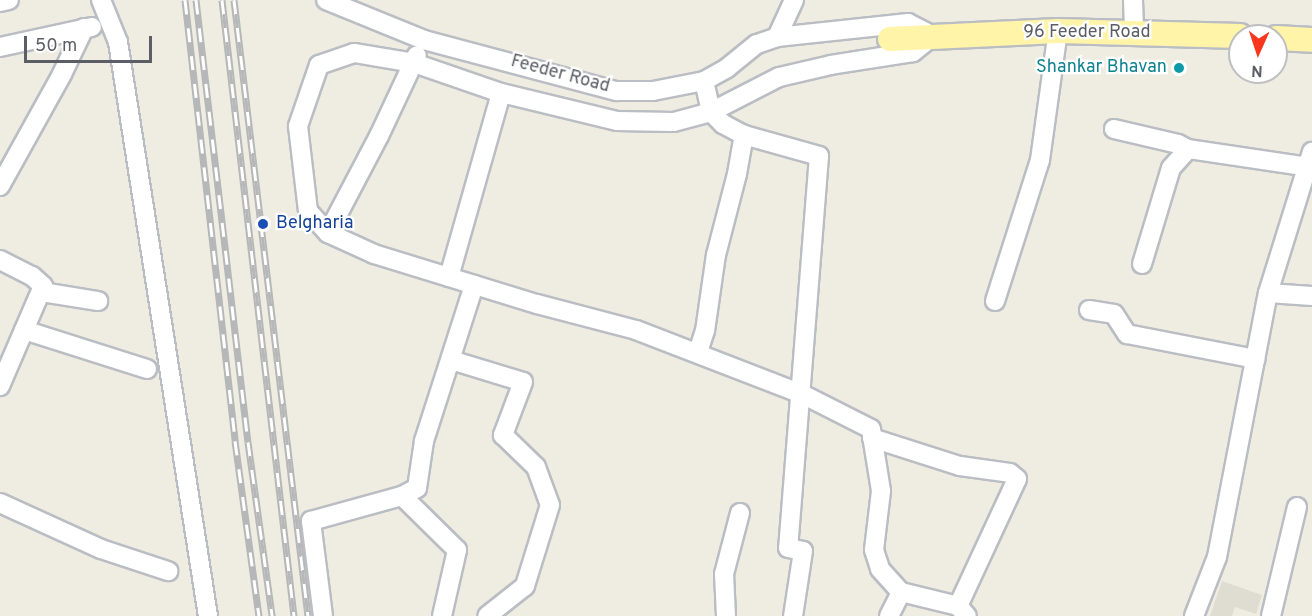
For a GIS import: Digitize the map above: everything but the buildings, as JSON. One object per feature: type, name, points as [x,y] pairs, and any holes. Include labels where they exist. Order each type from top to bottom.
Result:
[{"type":"main road","name":"96 Feeder Road","points":[[890,39],[1058,31],[1228,36]]},
{"type":"main road","points":[[1288,39],[1312,40]]},
{"type":"street","points":[[0,2],[9,0]]},
{"type":"street","points":[[101,0],[118,42],[208,616]]},
{"type":"street","name":"Feeder Road","points":[[326,0],[424,40],[616,91],[653,91],[704,81],[727,68],[757,44],[777,37],[908,22],[933,36]]},
{"type":"street","points":[[777,37],[794,0]]},
{"type":"street","points":[[1133,0],[1134,32]]},
{"type":"street","points":[[0,47],[111,24]]},
{"type":"street","points":[[0,186],[62,74],[84,28]]},
{"type":"street","points":[[995,301],[1040,160],[1058,31]]},
{"type":"street","points":[[873,438],[960,466],[1010,473],[1017,479],[963,611],[901,592],[880,569],[874,550],[881,491],[871,429],[802,394],[698,352],[636,330],[474,285],[374,254],[328,232],[308,211],[299,153],[298,126],[319,65],[354,53],[414,63],[501,93],[617,121],[673,122],[711,112],[778,77],[831,64],[913,52],[933,36]]},
{"type":"street","points":[[328,232],[424,40]]},
{"type":"street","points":[[704,81],[711,112],[723,124],[744,135],[819,156],[802,394],[788,548],[803,551],[793,616]]},
{"type":"street","points":[[449,277],[501,93]]},
{"type":"street","points":[[1114,129],[1178,144],[1188,149],[1310,160],[1268,293],[1217,557],[1194,616]]},
{"type":"street","points":[[698,352],[707,320],[716,255],[737,174],[744,135]]},
{"type":"street","points":[[1142,264],[1172,168],[1188,149]]},
{"type":"street","points":[[0,260],[32,276],[43,286],[0,386]]},
{"type":"street","points":[[324,616],[311,521],[402,496],[417,488],[423,441],[474,285]]},
{"type":"street","points":[[42,292],[98,302]]},
{"type":"street","points":[[1268,293],[1312,296]]},
{"type":"street","points":[[1089,310],[1114,314],[1127,333],[1256,359]]},
{"type":"street","points":[[24,330],[147,369]]},
{"type":"street","points":[[451,360],[523,382],[503,435],[536,467],[550,505],[525,586],[487,616]]},
{"type":"street","points":[[402,496],[457,550],[442,616]]},
{"type":"street","points":[[0,502],[101,549],[168,571]]},
{"type":"street","points":[[1270,616],[1297,507]]},
{"type":"street","points":[[726,616],[724,574],[740,513]]},
{"type":"street","points":[[889,616],[901,592]]},
{"type":"shaded area","points":[[1222,581],[1262,595],[1256,614],[1235,607],[1232,616],[1210,616]]},
{"type":"railway","points":[[185,0],[235,441],[259,616]]},
{"type":"railway","points":[[196,0],[248,442],[272,616]]},
{"type":"railway","points":[[222,0],[294,616]]},
{"type":"railway","points":[[234,0],[308,616]]},
{"type":"place","name":"Shankar Bhavan","points":[[1179,68]]},
{"type":"place","name":"Belgharia","points":[[263,224]]}]
